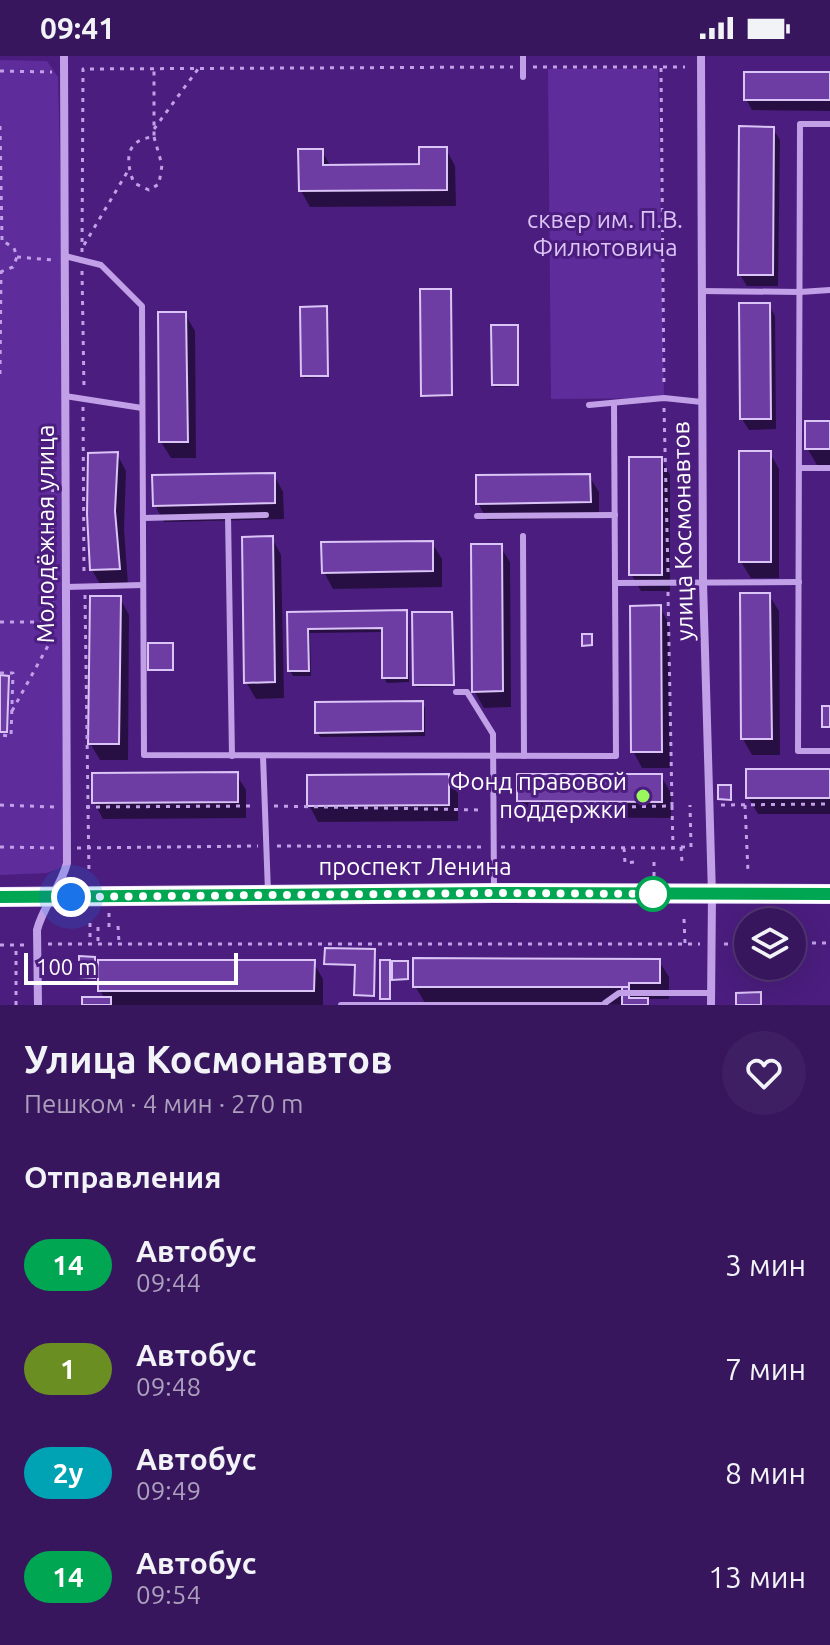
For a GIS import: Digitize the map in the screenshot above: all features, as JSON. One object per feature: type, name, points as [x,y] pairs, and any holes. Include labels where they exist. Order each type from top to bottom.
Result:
[{"type":"main road","name":"проспект Ленина","points":[[0,897],[830,894]]},
{"type":"street","name":"Молодёжная улица","points":[[38,1005],[40,919],[63,877],[67,863],[64,56]]},
{"type":"street","name":"улица Космонавтов","points":[[701,56],[703,582],[712,895],[711,1005]]},
{"type":"lane","points":[[523,56],[523,77]]},
{"type":"lane","points":[[830,124],[800,124],[798,751],[830,751]]},
{"type":"lane","points":[[65,258],[101,265],[142,306],[144,755],[616,756],[614,404]]},
{"type":"lane","points":[[701,291],[830,290]]},
{"type":"lane","points":[[65,396],[142,408]]},
{"type":"lane","points":[[589,405],[664,398],[702,402]]},
{"type":"lane","points":[[800,468],[830,468]]},
{"type":"lane","points":[[143,518],[266,515]]},
{"type":"lane","points":[[477,516],[615,515]]},
{"type":"lane","points":[[228,516],[232,756]]},
{"type":"lane","points":[[523,536],[524,756]]},
{"type":"lane","points":[[615,583],[799,582]]},
{"type":"lane","points":[[66,587],[143,585]]},
{"type":"lane","points":[[456,692],[467,692],[493,734],[494,893]]},
{"type":"lane","points":[[263,756],[268,894]]},
{"type":"lane","points":[[341,1005],[605,1004],[619,993],[711,993]]},
{"type":"path","points":[[661,67],[673,848]]},
{"type":"path","points":[[89,875],[82,437],[83,69],[685,67]]},
{"type":"path","points":[[154,69],[154,137],[162,165],[159,184],[149,190],[134,183],[128,155],[142,138],[154,137]]},
{"type":"path","points":[[154,129],[198,69]]},
{"type":"path","points":[[0,71],[54,72]]},
{"type":"path","points":[[0,126],[1,241],[14,248],[17,257],[13,267],[1,272],[0,374]]},
{"type":"path","points":[[82,247],[129,169]]},
{"type":"path","points":[[17,257],[65,258]]},
{"type":"path","points":[[0,622],[61,622],[12,711]]},
{"type":"path","points":[[0,673],[13,673],[11,736],[0,735]]},
{"type":"path","points":[[721,805],[830,804]]},
{"type":"path","points":[[0,805],[62,808]]},
{"type":"path","points":[[0,847],[691,847],[690,805]]},
{"type":"path","points":[[745,805],[748,872]]},
{"type":"path","points":[[86,807],[493,810],[672,806]]},
{"type":"path","points":[[624,846],[625,863],[634,862]]},
{"type":"path","points":[[681,847],[682,862]]},
{"type":"path","points":[[684,919],[685,943]]},
{"type":"path","points":[[90,923],[90,943]]},
{"type":"path","points":[[118,926],[119,943]]},
{"type":"path","points":[[98,927],[98,943]]},
{"type":"path","points":[[806,943],[830,943]]},
{"type":"path","points":[[0,945],[734,944]]},
{"type":"path","points":[[16,945],[16,1005]]},
{"type":"green space","points":[[0,60],[47,61],[58,77],[62,254],[64,851],[62,867],[47,873],[0,875]]},
{"type":"green space","name":"сквер им. П.В. Филютовича","points":[[548,69],[658,69],[664,398],[551,399]]},
{"type":"building","points":[[744,72],[830,72],[830,100],[744,100]]},
{"type":"building","points":[[739,126],[774,127],[773,275],[738,275]]},
{"type":"building","points":[[419,147],[447,147],[447,190],[299,191],[298,149],[323,149],[323,165],[419,164]]},
{"type":"building","points":[[420,289],[451,289],[452,395],[421,396]]},
{"type":"building","points":[[739,303],[770,303],[771,419],[740,419]]},
{"type":"building","points":[[327,306],[328,376],[301,376],[300,307]]},
{"type":"building","points":[[158,312],[186,312],[188,442],[159,442]]},
{"type":"building","points":[[491,325],[518,325],[518,385],[492,385]]},
{"type":"building","points":[[805,421],[830,421],[830,449],[805,449]]},
{"type":"building","points":[[739,451],[771,451],[771,562],[739,562]]},
{"type":"building","points":[[118,452],[115,511],[120,569],[90,570],[88,453]]},
{"type":"building","points":[[629,457],[662,457],[662,575],[629,575]]},
{"type":"building","points":[[275,473],[275,503],[153,506],[152,475]]},
{"type":"building","points":[[590,474],[591,502],[476,504],[476,475]]},
{"type":"building","points":[[273,536],[275,682],[244,683],[242,537]]},
{"type":"building","points":[[433,541],[433,571],[322,573],[321,542]]},
{"type":"building","points":[[471,544],[502,544],[503,691],[472,692]]},
{"type":"building","points":[[740,593],[770,593],[772,739],[741,739]]},
{"type":"building","points":[[90,596],[121,596],[119,744],[88,744]]},
{"type":"building","points":[[661,605],[662,752],[631,752],[630,606]]},
{"type":"building","points":[[407,610],[407,678],[382,678],[382,628],[308,629],[309,671],[288,671],[287,612]]},
{"type":"building","points":[[412,612],[452,612],[454,685],[413,685]]},
{"type":"building","points":[[582,634],[592,634],[592,645],[582,646]]},
{"type":"building","points":[[148,643],[173,643],[173,670],[148,670]]},
{"type":"building","points":[[0,675],[9,676],[7,732],[0,732]]},
{"type":"building","points":[[423,701],[423,731],[315,733],[315,702]]},
{"type":"building","points":[[822,706],[830,706],[830,727],[822,727]]},
{"type":"building","points":[[746,769],[830,769],[830,798],[746,798]]},
{"type":"building","points":[[238,772],[238,802],[92,803],[92,773]]},
{"type":"building","points":[[449,774],[449,805],[307,806],[307,775]]},
{"type":"building","points":[[517,774],[662,774],[662,802],[517,801]]},
{"type":"building","points":[[718,785],[731,785],[731,800],[718,799]]},
{"type":"building","points":[[325,948],[375,949],[374,996],[354,995],[355,965],[324,964]]},
{"type":"building","points":[[79,956],[95,957],[95,978],[79,977]]},
{"type":"building","points":[[413,958],[660,959],[660,983],[629,983],[629,987],[413,987]]},
{"type":"building","points":[[98,960],[315,960],[314,991],[98,991]]},
{"type":"building","points":[[380,960],[390,960],[390,999],[380,999]]},
{"type":"building","points":[[392,961],[408,961],[408,979],[392,980]]},
{"type":"building","points":[[622,987],[629,987],[629,998],[648,998],[648,1005],[622,1005]]},
{"type":"building","points":[[761,992],[761,1005],[736,1005],[736,993]]},
{"type":"building","points":[[82,997],[111,997],[111,1005],[82,1005]]},
{"type":"bus line","name":"14","points":[[0,897],[830,894]]},
{"type":"place","name":"Фонд правовой поддержки","points":[[643,796]]},
{"type":"route","points":[[71,897],[653,894]]}]
